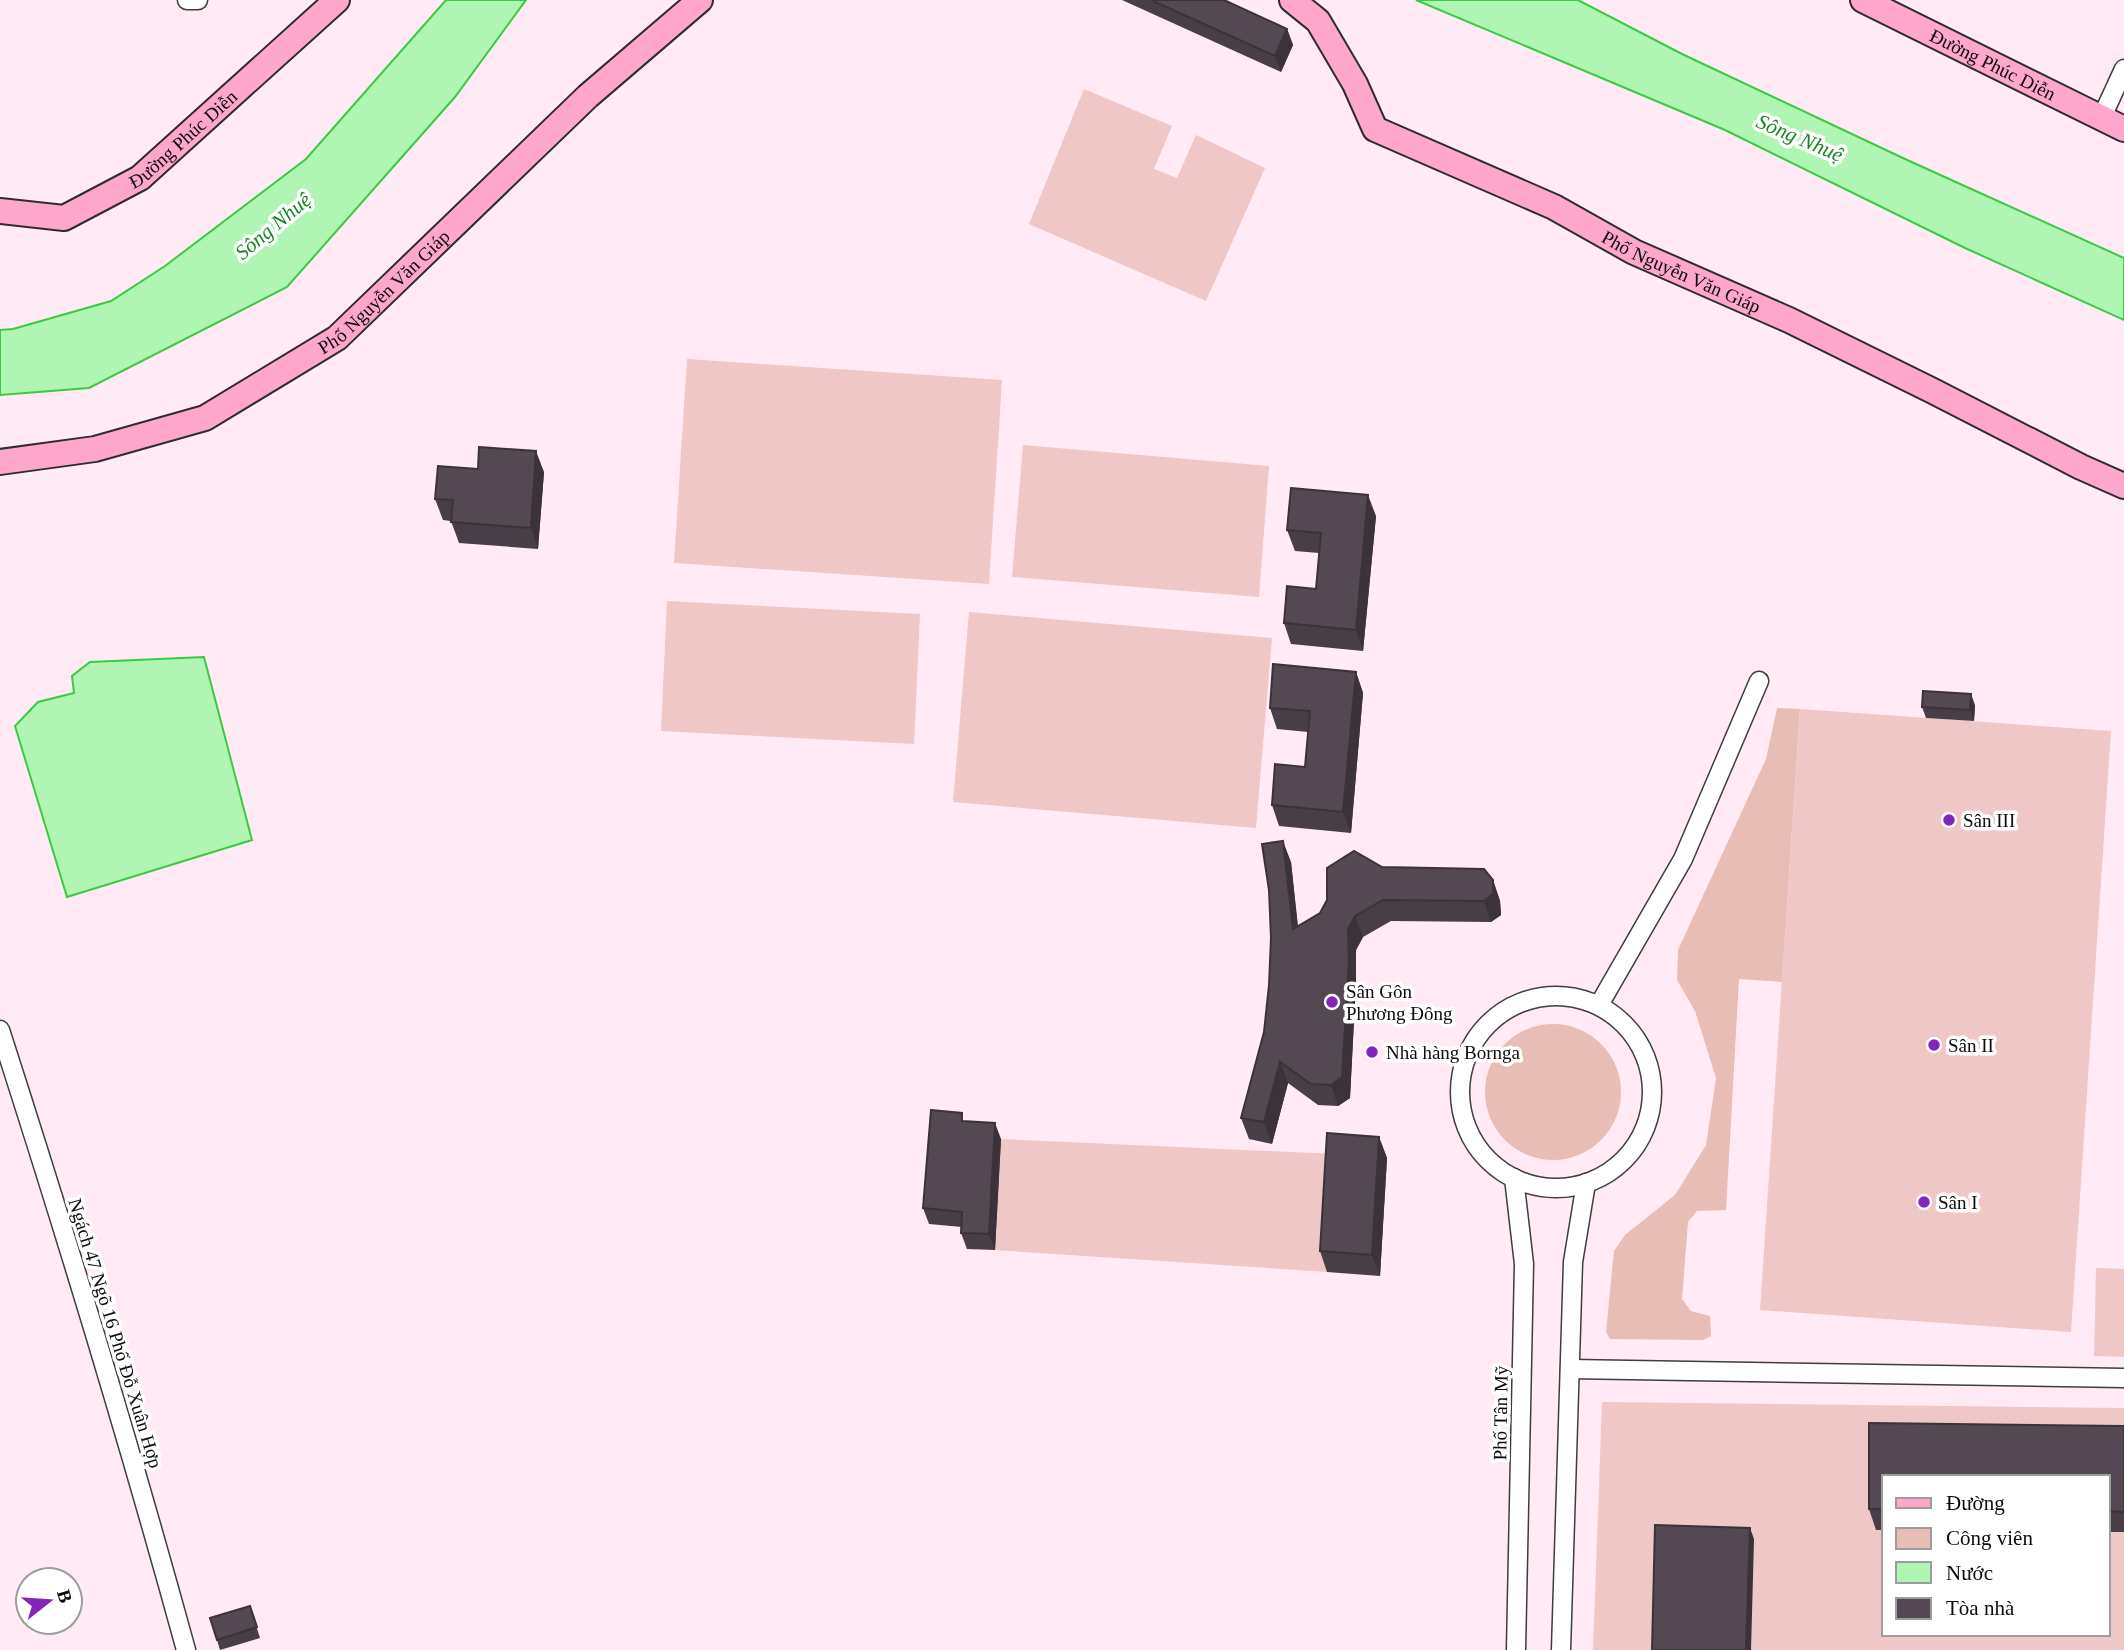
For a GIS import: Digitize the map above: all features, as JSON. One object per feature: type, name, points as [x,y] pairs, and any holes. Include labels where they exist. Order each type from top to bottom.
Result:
[{"type":"street","points":[[187,0],[198,0]]},
{"type":"street","name":"Đường Phúc Diễn","points":[[0,211],[64,218],[140,178],[337,0]]},
{"type":"street","name":"Phố Nguyễn Văn Giáp","points":[[0,462],[95,449],[205,418],[337,338],[588,96],[700,0]]},
{"type":"street","name":"Phố Nguyễn Văn Giáp","points":[[1292,0],[1318,21],[1355,84],[1376,129],[1554,207],[1634,252],[1789,320],[2081,467],[2124,485]]},
{"type":"street","name":"Đường Phúc Diễn","points":[[1863,0],[2124,129]]},
{"type":"street","points":[[2101,119],[2124,69]]},
{"type":"street","points":[[1599,1004],[1683,859],[1759,681]]},
{"type":"street","points":[[1549,995],[1574,996],[1599,1004],[1625,1024],[1644,1050],[1652,1082],[1650,1115],[1637,1144],[1615,1168],[1586,1184],[1562,1188],[1537,1186],[1514,1178],[1493,1164],[1476,1145],[1465,1122],[1460,1093],[1464,1063],[1477,1036],[1498,1014],[1524,1000],[1549,995]]},
{"type":"street","name":"Ngách 47 Ngõ 16 Phố Đỗ Xuân Hợp","points":[[0,1030],[68,1242],[144,1497],[186,1650]]},
{"type":"street","name":"Phố Tân Mỹ","points":[[1514,1178],[1524,1264],[1516,1650]]},
{"type":"street","points":[[1561,1650],[1573,1262],[1586,1184]]},
{"type":"street","points":[[1570,1369],[2124,1378]]},
{"type":"green space","points":[[1777,708],[1800,709],[1782,982],[1739,979],[1726,1210],[1697,1211],[1688,1222],[1682,1299],[1691,1311],[1710,1316],[1711,1336],[1703,1340],[1610,1339],[1606,1332],[1614,1251],[1625,1235],[1675,1195],[1706,1145],[1716,1078],[1695,1011],[1677,980],[1678,950],[1766,759]]},
{"type":"green space","points":[[1553,1024],[1579,1029],[1601,1044],[1616,1066],[1621,1092],[1616,1118],[1601,1140],[1579,1155],[1553,1160],[1527,1155],[1505,1140],[1490,1118],[1485,1092],[1490,1066],[1505,1044],[1527,1029]]},
{"type":"shaded area","points":[[1084,89],[1172,126],[1154,169],[1177,178],[1196,135],[1265,168],[1206,301],[1029,224]]},
{"type":"shaded area","points":[[687,359],[1002,380],[989,584],[674,563]]},
{"type":"shaded area","points":[[1023,445],[1269,466],[1259,597],[1012,577]]},
{"type":"shaded area","points":[[667,601],[920,614],[914,744],[661,731]]},
{"type":"shaded area","points":[[969,612],[1272,638],[1256,828],[953,802]]},
{"type":"shaded area","points":[[1800,709],[2111,731],[2071,1332],[1760,1310]]},
{"type":"shaded area","points":[[1001,1139],[1335,1154],[1327,1272],[995,1250]]},
{"type":"shaded area","points":[[2096,1268],[2124,1269],[2124,1357],[2094,1356]]},
{"type":"shaded area","points":[[1602,1402],[2124,1408],[2124,1650],[1593,1650]]},
{"type":"water","name":"Sông Nhuệ","points":[[446,0],[526,0],[455,97],[287,287],[89,388],[0,395],[0,330],[13,329],[111,301],[165,266],[306,159]]},
{"type":"water","name":"Sông Nhuệ","points":[[1416,0],[1578,0],[1682,54],[2124,258],[2124,320],[1965,248],[1725,130]]},
{"type":"water","points":[[204,657],[252,840],[67,897],[15,726],[38,702],[74,693],[72,676],[90,662]]},
{"type":"building","points":[[1151,0],[1224,0],[1287,29],[1275,56]]},
{"type":"building","points":[[479,447],[536,451],[531,528],[451,522],[453,500],[435,499],[438,466],[478,469]]},
{"type":"building","points":[[1291,488],[1368,495],[1356,630],[1284,623],[1287,586],[1316,589],[1321,533],[1287,530]]},
{"type":"building","points":[[1273,664],[1356,672],[1343,812],[1272,805],[1275,764],[1305,767],[1310,711],[1270,708]]},
{"type":"building","points":[[1923,691],[1971,694],[1970,710],[1922,707]]},
{"type":"building","points":[[1283,841],[1293,929],[1320,913],[1327,900],[1327,868],[1354,851],[1382,867],[1484,869],[1493,880],[1493,894],[1484,901],[1383,900],[1355,916],[1348,929],[1349,961],[1342,1077],[1331,1085],[1311,1084],[1280,1062],[1264,1122],[1241,1118],[1264,1032],[1269,985],[1269,890],[1262,844]]},
{"type":"building","points":[[931,1110],[962,1113],[962,1121],[995,1123],[989,1234],[961,1233],[962,1212],[923,1208]]},
{"type":"building","points":[[1327,1133],[1379,1137],[1372,1255],[1320,1251]]},
{"type":"building","points":[[1869,1423],[2124,1426],[2124,1512],[2110,1511],[2110,1475],[1882,1475],[1882,1509],[1869,1509]]},
{"type":"building","points":[[1655,1525],[1750,1528],[1746,1650],[1652,1650]]},
{"type":"building","points":[[250,1606],[257,1627],[217,1640],[210,1618]]},
{"type":"place","name":"Sân III","points":[[1949,820]]},
{"type":"place","name":"Sân Gôn Phương Đông","points":[[1332,1002]]},
{"type":"place","name":"Sân II","points":[[1934,1045]]},
{"type":"place","name":"Nhà hàng Bornga","points":[[1372,1052]]},
{"type":"place","name":"Sân I","points":[[1924,1202]]}]
